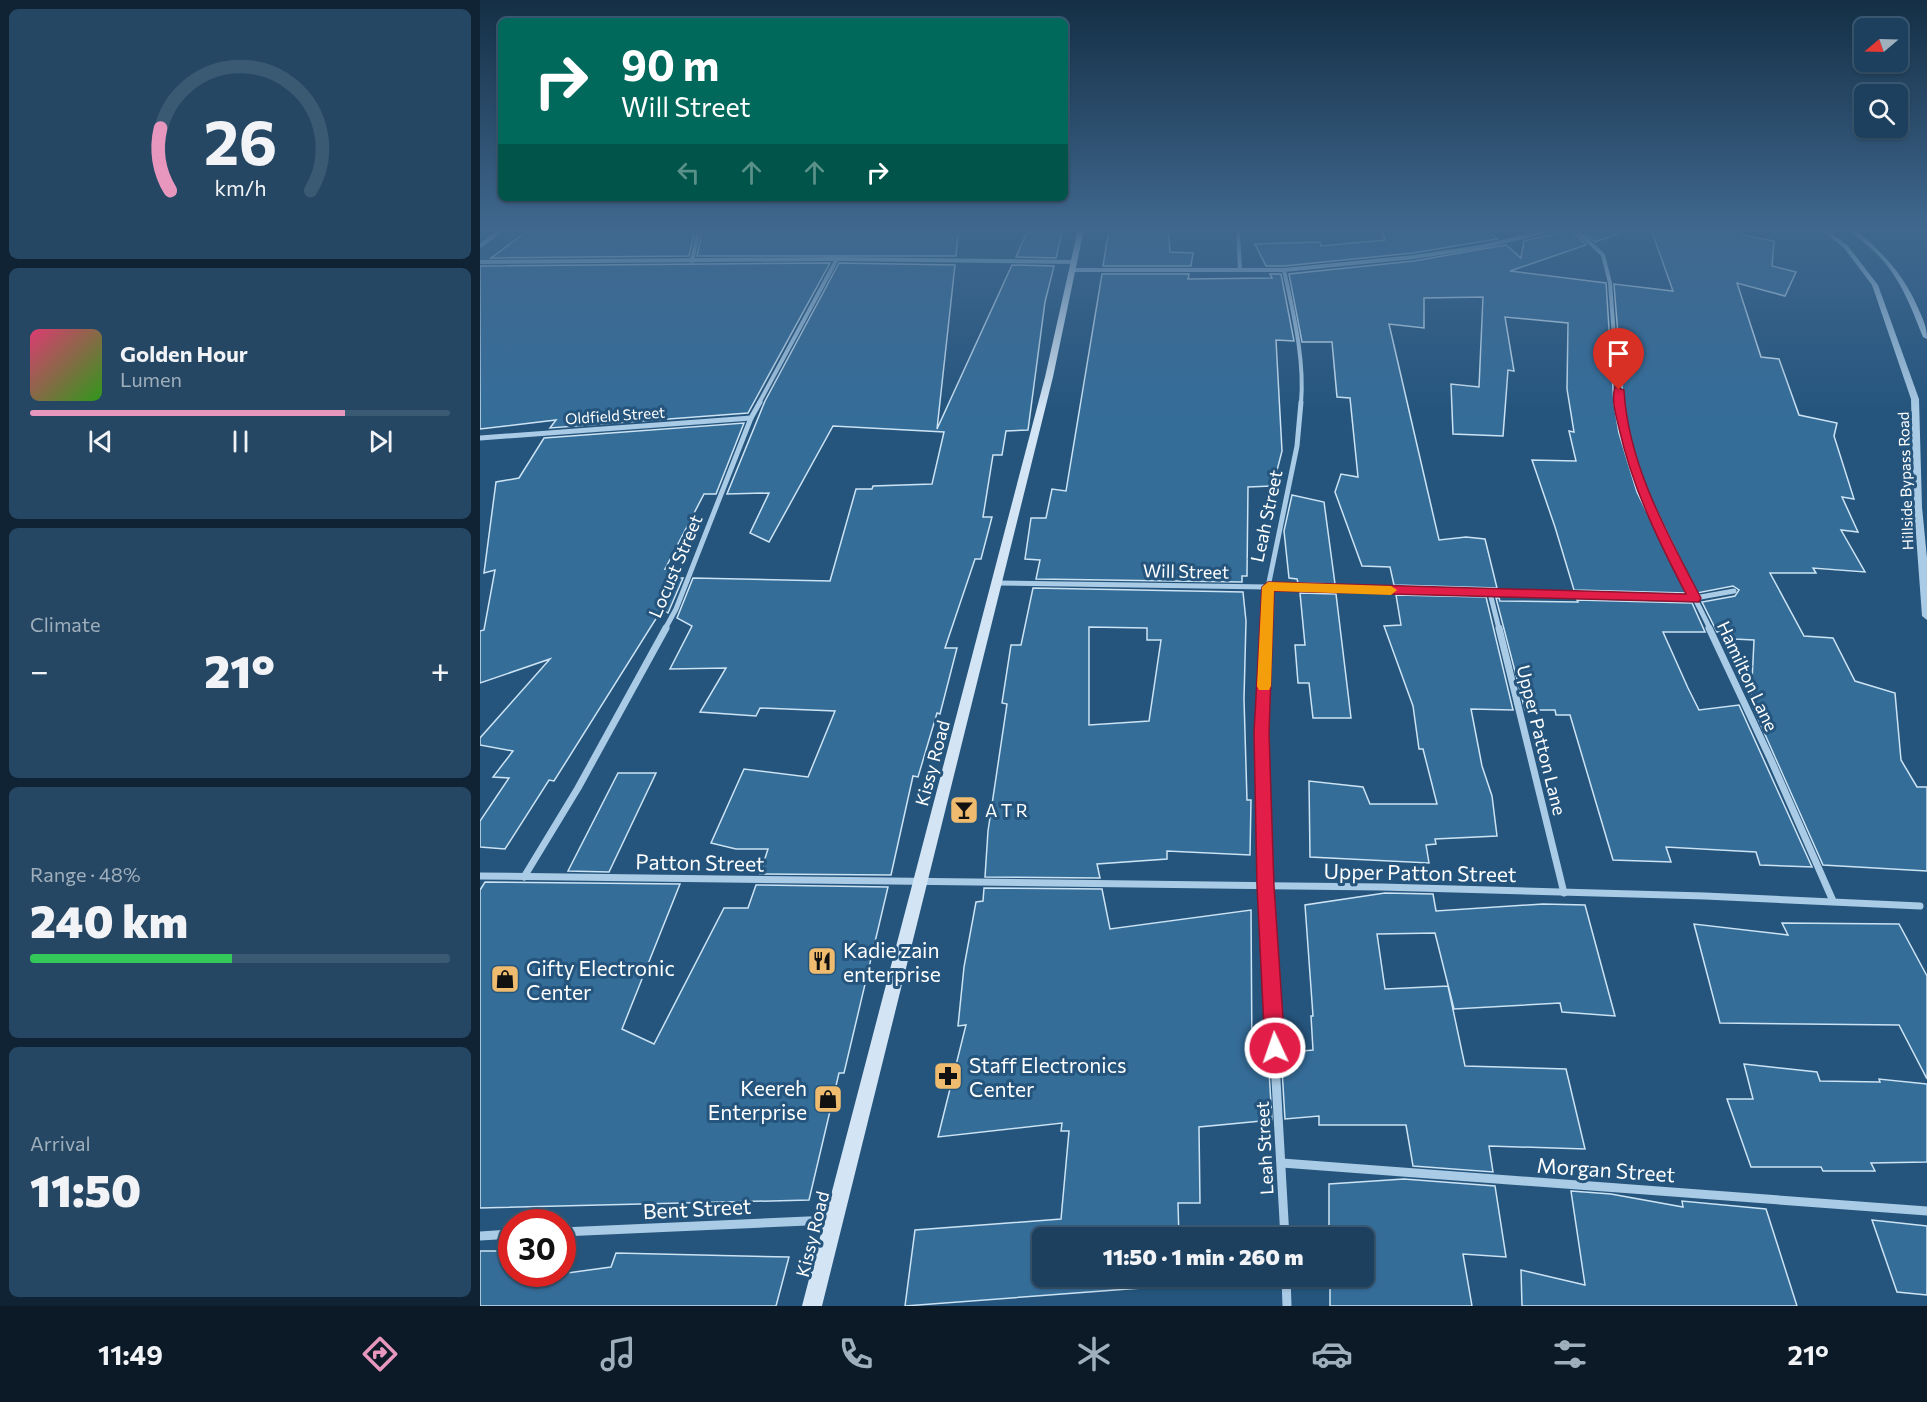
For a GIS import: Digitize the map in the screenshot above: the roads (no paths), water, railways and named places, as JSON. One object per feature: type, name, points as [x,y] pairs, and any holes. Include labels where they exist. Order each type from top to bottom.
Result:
[{"type":"main road","name":"Kissy Road","points":[[812,1306],[998,583],[1069,290]]},
{"type":"street","name":"Locust Street","points":[[524,877],[578,788],[676,609],[751,418],[820,290]]},
{"type":"street","name":"Leah Street","points":[[1285,1227],[1265,886],[1262,733],[1268,587],[1297,446],[1302,390],[1294,317],[1288,290]]},
{"type":"street","name":"Hamilton Lane","points":[[1611,290],[1620,411],[1632,463],[1663,537],[1695,598],[1771,760],[1833,901]]},
{"type":"street","name":"Hillside Bypass Road","points":[[1877,290],[1915,399],[1918,507],[1927,616]]},
{"type":"street","points":[[1906,290],[1927,337]]},
{"type":"street","name":"Oldfield Street","points":[[480,438],[751,418]]},
{"type":"street","name":"Will Street","points":[[998,583],[1268,587],[1695,598],[1734,591]]},
{"type":"street","name":"Upper Patton Lane","points":[[1490,593],[1564,893]]},
{"type":"street","name":"Patton Street","points":[[480,876],[920,884]]},
{"type":"street","name":"Upper Patton Street","points":[[920,884],[1265,886],[1833,901],[1920,906]]},
{"type":"street","name":"Morgan Street","points":[[1282,1162],[1927,1211]]},
{"type":"street","name":"Bent Street","points":[[576,1231],[834,1220]]},
{"type":"street","points":[[480,1236],[498,1235]]},
{"type":"street","points":[[1287,1287],[1288,1304]]},
{"type":"place","name":"A T R","points":[[964,810]]},
{"type":"place","name":"Kadie zain enterprise","points":[[822,961]]},
{"type":"place","name":"Gifty Electronic Center","points":[[505,979]]},
{"type":"place","name":"Staff Electronics Center","points":[[948,1076]]},
{"type":"place","name":"Keereh Enterprise","points":[[828,1099]]}]
